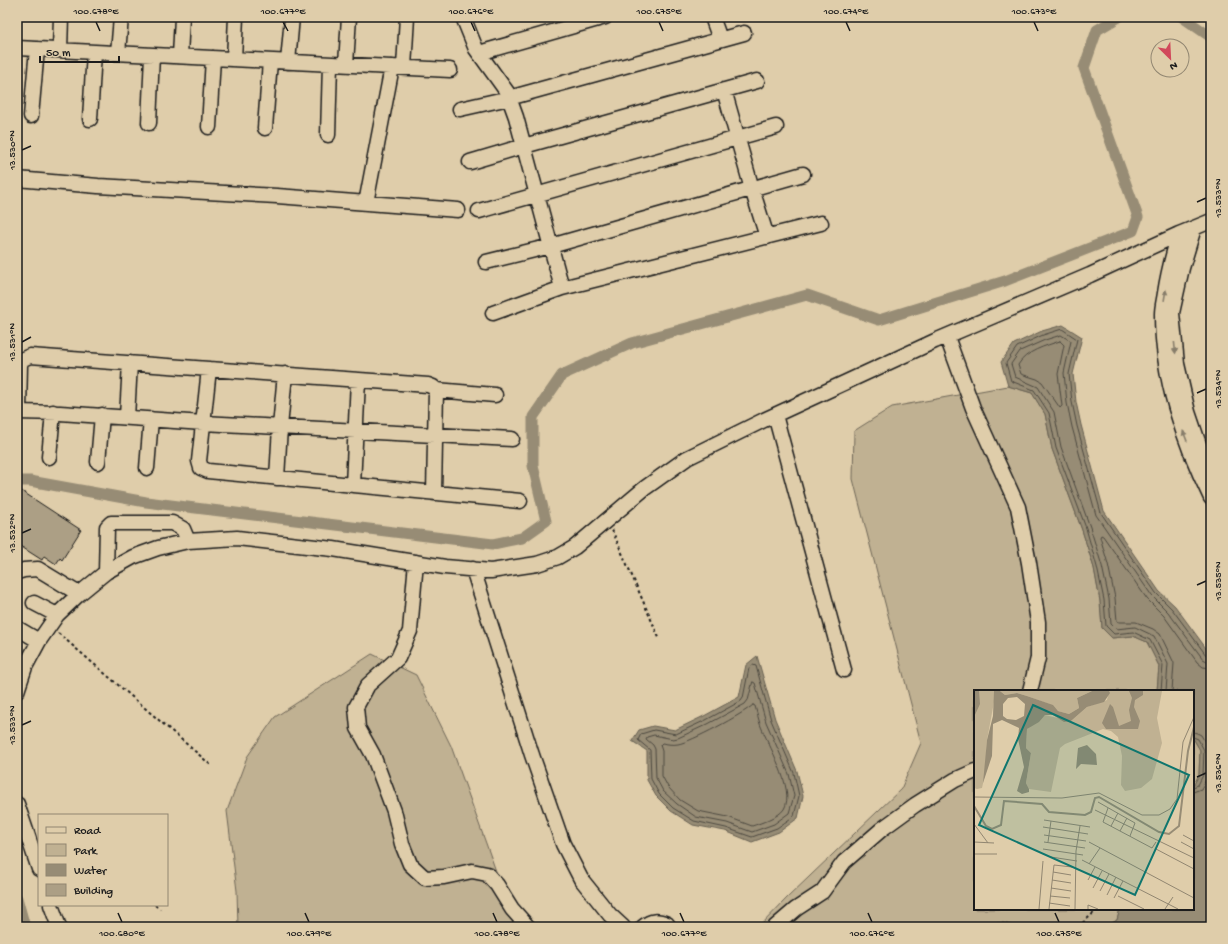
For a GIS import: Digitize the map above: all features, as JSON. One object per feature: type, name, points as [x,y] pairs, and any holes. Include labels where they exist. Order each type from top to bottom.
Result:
[{"type":"street","points":[[60,50],[61,17]]},
{"type":"street","points":[[118,53],[121,17]]},
{"type":"street","points":[[180,56],[182,17]]},
{"type":"street","points":[[234,59],[236,17]]},
{"type":"street","points":[[288,62],[292,17]]},
{"type":"street","points":[[346,64],[349,17]]},
{"type":"street","points":[[366,203],[398,67],[407,17]]},
{"type":"street","points":[[463,17],[476,49],[507,92],[516,117],[562,288]]},
{"type":"street","points":[[479,53],[605,17]]},
{"type":"street","points":[[712,17],[720,39]]},
{"type":"street","points":[[460,109],[509,98],[744,32]]},
{"type":"street","points":[[17,48],[450,70]]},
{"type":"street","points":[[31,116],[37,49]]},
{"type":"street","points":[[90,119],[94,52]]},
{"type":"street","points":[[149,123],[152,54]]},
{"type":"street","points":[[209,127],[213,58]]},
{"type":"street","points":[[265,128],[270,60]]},
{"type":"street","points":[[328,135],[330,64]]},
{"type":"street","points":[[470,162],[757,81]]},
{"type":"street","points":[[724,90],[767,237]]},
{"type":"street","points":[[479,211],[776,127]]},
{"type":"street","points":[[486,262],[551,246],[802,174]]},
{"type":"street","points":[[17,179],[98,186],[277,196],[458,210]]},
{"type":"street","points":[[17,691],[25,667],[39,641],[53,620],[79,594],[106,572],[133,557],[158,548],[188,541],[237,538],[333,549],[416,562],[491,571],[537,564],[558,557],[575,547],[645,488],[687,458],[775,415],[935,341],[1090,275],[1211,221]]},
{"type":"street","points":[[494,313],[562,288],[822,223]]},
{"type":"street","points":[[1194,228],[1182,268],[1172,313],[1177,364],[1188,412],[1211,476]]},
{"type":"street","points":[[1179,234],[1170,264],[1162,313],[1166,363],[1177,415],[1200,476],[1211,498]]},
{"type":"street","points":[[946,337],[973,408],[1018,507],[1029,563],[1038,622],[1038,658],[1030,690]]},
{"type":"street","points":[[495,395],[436,390],[428,385],[30,356],[23,359],[20,364],[18,411],[102,415],[203,423],[512,439]]},
{"type":"street","points":[[127,417],[130,363]]},
{"type":"street","points":[[209,369],[199,461],[201,468],[208,472],[520,501]]},
{"type":"street","points":[[278,478],[280,427],[285,374]]},
{"type":"street","points":[[353,485],[358,380]]},
{"type":"street","points":[[434,493],[436,390]]},
{"type":"street","points":[[49,457],[53,412]]},
{"type":"street","points":[[98,462],[102,415]]},
{"type":"street","points":[[775,415],[844,670]]},
{"type":"street","points":[[147,468],[151,419]]},
{"type":"street","points":[[106,572],[107,527],[111,523],[172,523],[183,529],[188,541]]},
{"type":"street","points":[[416,562],[410,631],[398,658],[368,685],[356,707],[358,728],[373,755],[394,811],[402,844],[410,864],[425,878],[444,877],[472,871],[487,874],[497,885],[512,909],[528,927]]},
{"type":"street","points":[[17,572],[38,569],[79,594]]},
{"type":"street","points":[[473,569],[562,844],[581,879],[610,915],[623,927]]},
{"type":"street","points":[[34,603],[53,620]]},
{"type":"street","points":[[17,628],[39,641]]},
{"type":"street","points":[[775,927],[796,909],[822,892],[844,862],[882,829],[915,805],[955,780],[974,771]]},
{"type":"street","points":[[17,804],[38,866]]},
{"type":"street","points":[[52,906],[59,927]]},
{"type":"street","points":[[643,927],[648,922],[660,921],[667,924],[668,927]]},
{"type":"path","points":[[608,520],[660,640]]},
{"type":"path","points":[[53,620],[212,766]]},
{"type":"path","points":[[156,906],[160,909]]},
{"type":"path","points":[[1078,927],[1097,910]]},
{"type":"green space","points":[[1008,386],[1032,393],[1045,414],[1052,449],[1082,530],[1094,568],[1100,601],[1102,628],[1112,638],[1133,636],[1147,642],[1159,666],[1157,690],[974,690],[974,910],[1120,910],[1117,920],[1106,927],[1017,927],[999,923],[980,923],[968,927],[759,927],[787,898],[901,789],[921,743],[853,479],[854,431],[892,407]]},
{"type":"green space","points":[[372,654],[416,675],[451,746],[497,874],[534,927],[238,927],[237,891],[227,811],[247,757],[275,717]]},
{"type":"green space","points":[[1194,740],[1200,750],[1199,775],[1194,784]]},
{"type":"water","points":[[1063,325],[1082,337],[1073,374],[1076,402],[1104,511],[1159,591],[1175,606],[1211,655],[1211,927],[1106,927],[1117,920],[1120,910],[1194,910],[1194,784],[1199,775],[1200,750],[1194,740],[1194,690],[1157,690],[1159,666],[1147,642],[1133,636],[1112,638],[1102,628],[1100,601],[1094,568],[1082,530],[1052,449],[1045,414],[1032,393],[1008,386],[1001,362],[1014,344],[1042,331]]},
{"type":"water","points":[[757,656],[775,719],[797,771],[803,796],[798,818],[779,832],[752,842],[725,831],[693,825],[671,811],[656,796],[647,780],[647,751],[632,741],[639,730],[653,726],[675,730],[739,697],[746,665]]},
{"type":"water","points":[[975,923],[1003,923],[1017,927],[968,927]]},
{"type":"building","points":[[17,488],[81,530],[62,560],[60,558],[56,564],[44,556],[42,560],[17,544]]},
{"type":"waterway","points":[[17,481],[30,481],[146,502],[493,544],[522,538],[546,521],[533,466],[533,417],[562,375],[632,343],[807,295],[879,320],[1005,281],[1133,231],[1138,217],[1084,68],[1097,30],[1119,17]]},
{"type":"waterway","points":[[1182,17],[1211,37]]},
{"type":"waterway","points":[[17,898],[25,927]]}]
